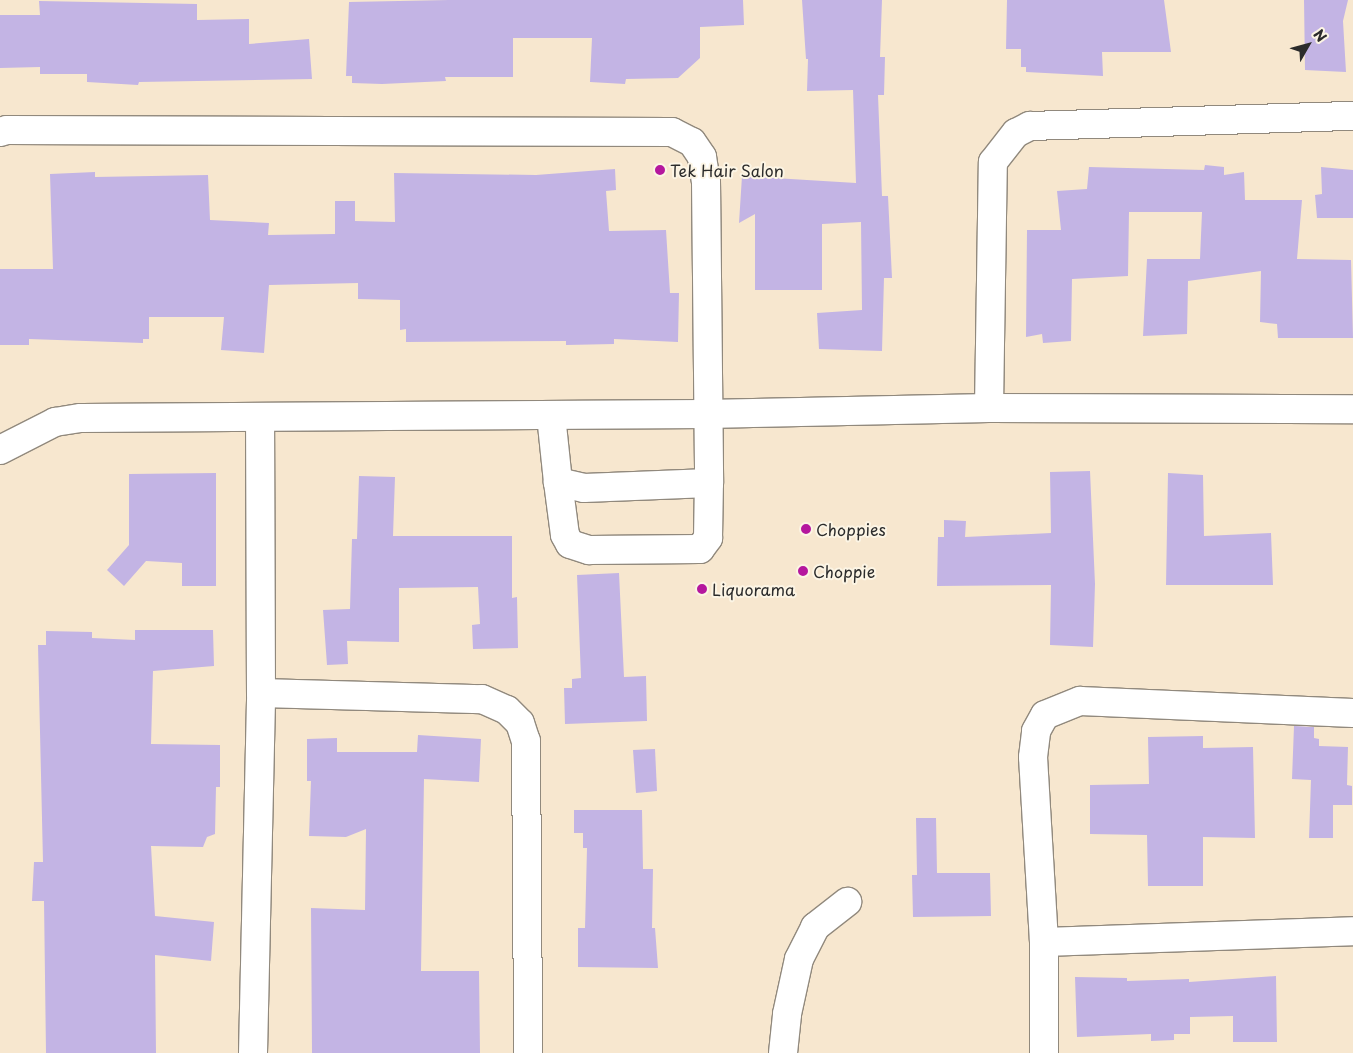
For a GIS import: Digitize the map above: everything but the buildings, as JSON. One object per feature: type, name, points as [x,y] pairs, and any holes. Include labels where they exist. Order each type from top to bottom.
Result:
[{"type":"street","points":[[989,408],[993,162],[1016,132],[1030,126],[1353,116]]},
{"type":"street","points":[[0,132],[27,130],[672,132],[692,142],[702,157],[706,181],[706,414],[709,483],[708,538],[700,549],[589,550],[570,544],[565,535],[556,472],[551,415]]},
{"type":"street","points":[[0,450],[55,422],[81,418],[706,414],[989,408],[1353,408]]},
{"type":"street","points":[[254,1053],[261,693],[260,417]]},
{"type":"street","points":[[556,472],[584,488],[709,483]]},
{"type":"street","points":[[261,693],[482,699],[507,710],[520,723],[526,742],[528,1053]]},
{"type":"street","points":[[1044,1053],[1044,942],[1033,757],[1036,731],[1044,715],[1080,701],[1353,713]]},
{"type":"street","points":[[783,1053],[787,1014],[799,959],[815,927],[847,902]]},
{"type":"street","points":[[1044,942],[1353,930]]},
{"type":"place","name":"Tek Hair Salon","points":[[660,170]]},
{"type":"place","name":"Choppies","points":[[806,529]]},
{"type":"place","name":"Choppie","points":[[803,571]]},
{"type":"place","name":"Liquorama","points":[[702,589]]}]
